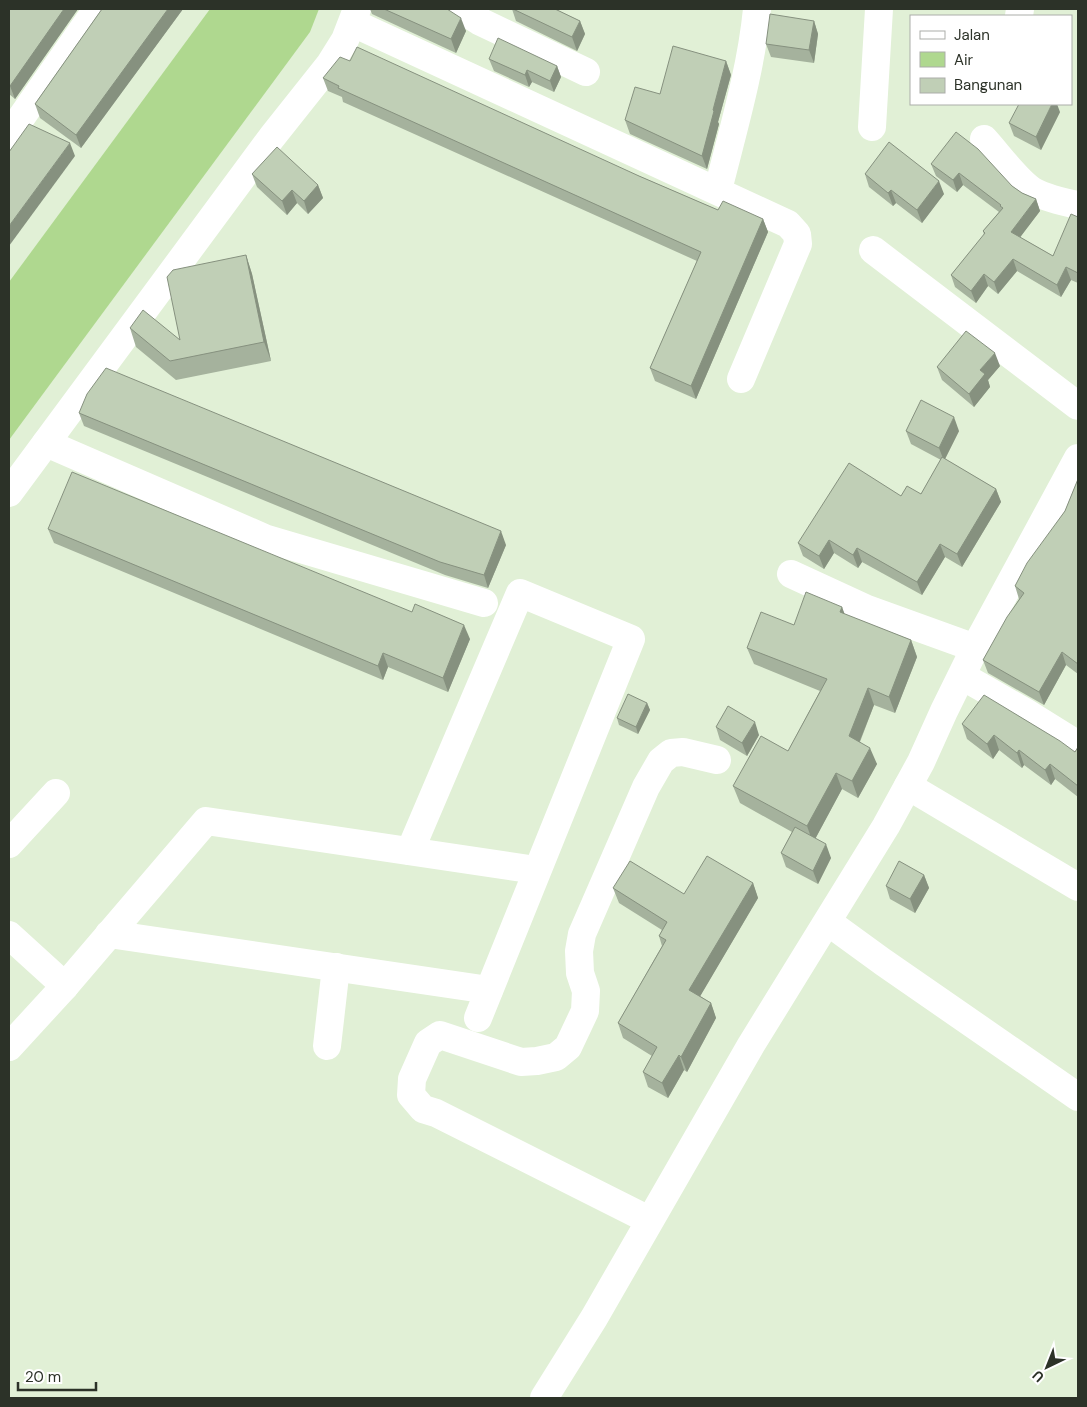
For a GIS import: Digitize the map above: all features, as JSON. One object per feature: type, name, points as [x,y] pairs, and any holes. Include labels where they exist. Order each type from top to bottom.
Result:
[{"type":"street","points":[[14,119],[97,9]]},
{"type":"street","points":[[460,9],[479,21],[586,72]]},
{"type":"street","points":[[718,190],[753,46],[757,9]]},
{"type":"street","points":[[872,127],[879,9]]},
{"type":"street","points":[[9,493],[266,145],[330,64],[345,40],[355,16],[788,224],[797,234],[798,244],[741,379]]},
{"type":"street","points":[[984,138],[1014,174],[1032,190],[1059,201],[1078,206]]},
{"type":"street","points":[[873,250],[1078,406]]},
{"type":"street","points":[[46,443],[267,539],[484,603]]},
{"type":"street","points":[[544,1398],[594,1318],[751,1045],[886,826],[921,762],[975,648],[1078,458]]},
{"type":"street","points":[[791,574],[867,609],[975,648]]},
{"type":"street","points":[[410,851],[520,594],[631,639],[536,870],[478,1018]]},
{"type":"street","points":[[962,676],[1078,745]]},
{"type":"street","points":[[649,1220],[436,1113],[423,1109],[411,1094],[412,1079],[428,1043],[440,1035],[521,1062],[556,1057],[568,1047],[584,1010],[586,991],[580,973],[579,951],[582,934],[646,787],[661,761],[671,753],[684,752],[717,760]]},
{"type":"street","points":[[908,786],[1078,887]]},
{"type":"street","points":[[9,844],[56,793]]},
{"type":"street","points":[[9,1047],[65,986],[206,821],[536,870]]},
{"type":"street","points":[[828,922],[1078,1097]]},
{"type":"street","points":[[109,934],[488,990]]},
{"type":"street","points":[[9,935],[65,986]]},
{"type":"street","points":[[327,1046],[336,968]]},
{"type":"water","points":[[210,9],[319,9],[310,32],[9,440],[9,282]]},
{"type":"building","points":[[9,9],[64,9],[10,86],[9,85]]},
{"type":"building","points":[[102,9],[168,9],[76,135],[35,104]]},
{"type":"building","points":[[384,9],[447,9],[461,18],[451,39]]},
{"type":"building","points":[[513,9],[555,9],[580,21],[572,37]]},
{"type":"building","points":[[770,14],[814,21],[809,50],[766,44]]},
{"type":"building","points":[[498,38],[557,66],[550,81],[527,70],[525,75],[489,59]]},
{"type":"building","points":[[673,46],[726,61],[702,156],[625,120],[635,87],[660,94]]},
{"type":"building","points":[[357,47],[639,176],[718,210],[723,201],[763,219],[691,386],[650,368],[701,252],[338,88],[339,86],[323,78],[340,57],[350,61]]},
{"type":"building","points":[[1018,105],[1052,105],[1036,137],[1009,123]]},
{"type":"building","points":[[29,124],[70,143],[9,226],[9,152]]},
{"type":"building","points":[[956,132],[978,149],[1012,186],[1036,199],[1011,232],[1053,256],[1071,214],[1078,217],[1078,273],[1066,267],[1057,285],[1013,259],[994,282],[984,274],[971,291],[951,275],[985,233],[983,231],[1003,208],[959,173],[953,180],[931,164]]},
{"type":"building","points":[[889,142],[939,181],[917,210],[891,190],[888,193],[865,174]]},
{"type":"building","points":[[277,147],[318,185],[304,201],[292,190],[282,201],[252,174]]},
{"type":"building","points":[[246,255],[264,342],[170,361],[130,328],[143,310],[180,340],[167,277],[173,270]]},
{"type":"building","points":[[966,331],[995,353],[980,370],[985,374],[969,394],[937,367]]},
{"type":"building","points":[[106,368],[501,531],[484,575],[440,562],[79,413],[87,394]]},
{"type":"building","points":[[921,400],[954,417],[939,448],[906,431]]},
{"type":"building","points":[[942,457],[996,489],[957,554],[940,544],[917,582],[857,548],[853,555],[829,540],[819,556],[798,543],[849,463],[901,496],[907,486],[921,494]]},
{"type":"building","points":[[72,472],[412,612],[415,604],[464,625],[443,678],[383,653],[378,666],[48,529]]},
{"type":"building","points":[[1078,479],[1078,664],[1062,652],[1039,692],[983,660],[1007,617],[1024,593],[1015,586],[1027,563],[1065,511]]},
{"type":"building","points":[[806,592],[842,607],[840,612],[911,640],[889,697],[868,688],[849,736],[870,748],[852,781],[836,773],[807,826],[733,786],[761,736],[788,751],[827,679],[747,648],[761,612],[794,625]]},
{"type":"building","points":[[628,694],[647,703],[636,727],[617,718]]},
{"type":"building","points":[[984,695],[1075,752],[1078,747],[1078,786],[1050,764],[1045,770],[1019,750],[1017,753],[994,735],[987,744],[962,724]]},
{"type":"building","points":[[728,706],[755,722],[742,743],[716,727]]},
{"type":"building","points":[[795,827],[826,844],[813,871],[781,853]]},
{"type":"building","points":[[707,856],[753,883],[689,990],[711,1003],[681,1057],[679,1055],[662,1083],[643,1072],[657,1047],[618,1023],[666,940],[659,936],[667,922],[613,888],[630,861],[684,894]]},
{"type":"building","points":[[899,861],[924,875],[910,899],[886,886]]}]
